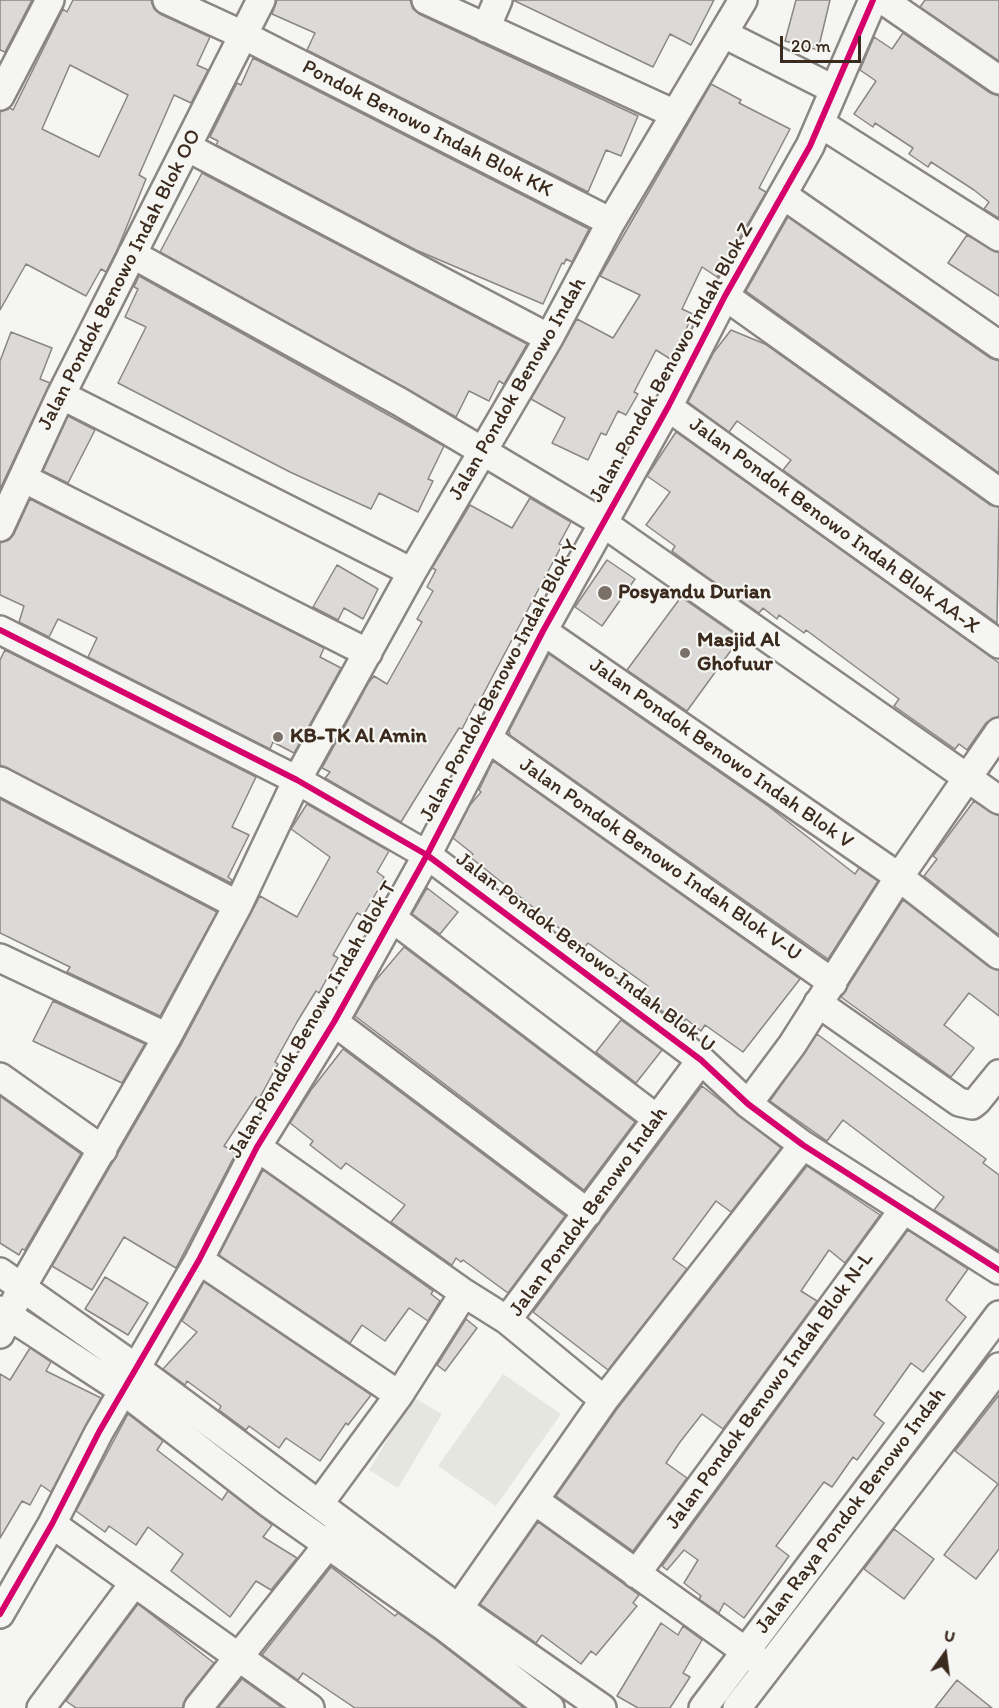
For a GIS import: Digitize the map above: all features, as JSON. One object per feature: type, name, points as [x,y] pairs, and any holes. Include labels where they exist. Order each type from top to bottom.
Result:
[{"type":"street","points":[[3,84],[50,0]]},
{"type":"street","name":"Pondok Benowo Indah Blok KK","points":[[167,0],[243,35],[611,222]]},
{"type":"street","name":"Jalan Pondok Benowo Indah Blok OO","points":[[0,526],[62,395],[261,0]]},
{"type":"street","points":[[426,0],[675,114]]},
{"type":"street","points":[[486,28],[498,0]]},
{"type":"street","name":"Jalan Pondok Benowo Indah","points":[[297,780],[412,572],[549,338],[611,222],[743,0]]},
{"type":"street","name":"Jalan Pondok Benowo Indah Blok Z","points":[[603,523],[821,124],[833,89],[873,0]]},
{"type":"street","points":[[883,0],[999,80]]},
{"type":"street","points":[[724,34],[833,89]]},
{"type":"street","points":[[821,124],[999,237]]},
{"type":"street","points":[[187,147],[549,338]]},
{"type":"street","points":[[783,195],[999,345]]},
{"type":"street","points":[[132,254],[400,402],[482,453],[603,523],[999,800]]},
{"type":"street","points":[[725,296],[999,492]]},
{"type":"street","points":[[62,395],[412,572]]},
{"type":"street","name":"Jalan Pondok Benowo Indah Blok AA-X","points":[[668,407],[999,644]]},
{"type":"street","points":[[23,478],[368,653]]},
{"type":"street","name":"Jalan Pondok Benowo Indah Blok Y","points":[[427,855],[486,738],[603,523]]},
{"type":"street","name":"Jalan Pondok Benowo Indah Blok U","points":[[0,630],[297,780],[427,855],[701,1060],[748,1104]]},
{"type":"street","name":"Jalan Pondok Benowo Indah Blok V","points":[[543,631],[898,878],[999,955]]},
{"type":"street","points":[[999,732],[966,776],[898,878],[792,1046],[748,1104],[803,1145],[999,1270]]},
{"type":"street","name":"Jalan Pondok Benowo Indah Blok V-U","points":[[486,738],[826,993],[959,1102],[972,1105],[999,1074]]},
{"type":"street","points":[[297,780],[238,905],[167,1037],[3,1321],[130,1380],[319,1504],[452,1618],[550,1708]]},
{"type":"street","points":[[0,781],[238,905]]},
{"type":"street","name":"Jalan Pondok Benowo Indah Blok T","points":[[0,1614],[52,1524],[99,1432],[199,1260],[257,1147],[334,1022],[427,855]]},
{"type":"street","points":[[392,918],[656,1118]]},
{"type":"street","points":[[0,958],[167,1037]]},
{"type":"street","points":[[334,1022],[588,1213]]},
{"type":"street","name":"Jalan Pondok Benowo Indah","points":[[604,1400],[507,1320],[701,1060]]},
{"type":"street","points":[[0,1077],[103,1150]]},
{"type":"street","points":[[452,1618],[604,1400],[803,1145]]},
{"type":"street","points":[[257,1147],[464,1293],[507,1320]]},
{"type":"street","name":"Jalan Pondok Benowo Indah Blok N-L","points":[[636,1574],[904,1209]]},
{"type":"street","points":[[199,1260],[399,1395]]},
{"type":"street","points":[[0,1272],[22,1287],[327,1546],[602,1708]]},
{"type":"street","points":[[319,1504],[399,1395],[464,1293]]},
{"type":"street","name":"Jalan Raya Pondok Benowo Indah","points":[[703,1708],[999,1315]]},
{"type":"street","name":"Jalan Raya Pondok Benowo Indah","points":[[737,1708],[999,1367]]},
{"type":"street","points":[[534,1500],[747,1651],[768,1669]]},
{"type":"street","points":[[52,1524],[310,1708]]},
{"type":"street","points":[[198,1708],[240,1658],[344,1524]]},
{"type":"street","points":[[41,1708],[134,1583]]},
{"type":"shaded area","points":[[503,1374],[561,1414],[496,1506],[438,1466]]},
{"type":"shaded area","points":[[413,1397],[442,1414],[398,1488],[369,1470]]},
{"type":"building","points":[[0,0],[32,0],[5,52],[0,50]]},
{"type":"building","points":[[73,0],[151,0],[154,9],[160,14],[210,37],[197,65],[208,70],[191,103],[174,95],[139,175],[146,179],[118,248],[106,272],[101,269],[86,296],[26,264],[0,310],[0,112],[10,108],[13,110],[63,9],[67,12]],"holes":[[[70,65],[128,95],[99,157],[42,129]]]},
{"type":"building","points":[[277,0],[410,0],[413,9],[419,14],[638,116],[621,156],[606,150],[588,192],[307,50],[315,33],[272,14]]},
{"type":"building","points":[[513,0],[714,0],[691,45],[670,34],[653,67]]},
{"type":"building","points":[[796,0],[830,0],[818,50],[785,41]]},
{"type":"building","points":[[925,0],[999,0],[999,61],[920,7]]},
{"type":"building","points":[[903,33],[990,93],[999,96],[999,218],[984,209],[989,202],[974,190],[931,162],[928,167],[909,154],[913,148],[875,123],[873,127],[854,114],[876,81],[860,70],[874,37],[892,49]]},
{"type":"building","points":[[253,58],[589,229],[572,262],[566,259],[564,264],[562,263],[543,304],[416,250],[216,145],[218,141],[210,137],[237,83],[241,85]]},
{"type":"building","points":[[711,84],[741,100],[739,103],[790,129],[759,188],[766,192],[717,277],[702,267],[682,309],[693,314],[672,360],[656,350],[634,392],[638,394],[626,415],[618,411],[606,435],[601,433],[588,460],[552,443],[565,418],[531,399],[577,319],[613,338],[640,295],[600,276]]},
{"type":"building","points":[[202,173],[527,344],[504,384],[499,381],[489,401],[469,391],[456,417],[160,252]]},
{"type":"building","points":[[788,217],[990,358],[999,361],[999,473],[746,291]]},
{"type":"building","points":[[967,235],[999,253],[999,296],[948,263]]},
{"type":"building","points":[[139,276],[444,446],[428,479],[433,481],[418,512],[379,493],[371,509],[290,472],[118,383],[146,327],[125,317],[138,289],[134,287]]},
{"type":"building","points":[[731,330],[765,344],[990,505],[999,507],[997,623],[783,470],[791,460],[737,421],[729,432],[688,402],[714,352]]},
{"type":"building","points":[[11,332],[52,348],[40,379],[50,383],[0,489],[0,361]]},
{"type":"building","points":[[68,416],[95,430],[68,483],[43,471]]},
{"type":"building","points":[[676,432],[999,663],[999,716],[986,723],[967,750],[959,744],[955,749],[894,706],[899,699],[806,630],[804,633],[779,615],[777,619],[763,608],[759,613],[700,572],[672,551],[675,546],[646,525],[670,492],[647,476]]},
{"type":"building","points":[[530,498],[571,522],[559,544],[562,545],[477,706],[475,704],[462,729],[459,728],[401,822],[325,778],[330,772],[322,768],[369,682],[374,676],[387,684],[422,622],[417,619],[433,591],[427,587],[436,570],[432,568],[470,505],[512,528]]},
{"type":"building","points":[[30,499],[324,648],[320,657],[341,668],[294,753],[273,742],[270,749],[88,657],[97,638],[58,619],[49,637],[19,622],[24,606],[0,595],[0,543],[9,540],[14,534]]},
{"type":"building","name":"Posyandu Durian","points":[[607,560],[635,579],[602,626],[575,607]]},
{"type":"building","points":[[337,565],[378,589],[363,619],[344,608],[338,620],[313,607]]},
{"type":"building","name":"Masjid Al Ghofuur","points":[[681,597],[740,638],[687,711],[627,670]]},
{"type":"building","points":[[5,650],[256,777],[232,827],[249,835],[228,877],[232,880],[231,883],[0,765],[0,660]]},
{"type":"building","points":[[549,654],[768,806],[855,874],[859,868],[878,881],[828,959],[510,735],[509,731]]},
{"type":"building","points":[[493,761],[800,979],[743,1052],[705,1025],[701,1031],[686,1019],[681,1025],[641,995],[648,986],[588,943],[584,948],[470,857],[473,854],[453,838],[470,805],[481,792],[479,790]]},
{"type":"building","points":[[0,799],[217,912],[160,1016],[67,972],[70,967],[0,933]]},
{"type":"building","points":[[974,801],[999,816],[999,935],[924,876],[937,859],[933,856]]},
{"type":"building","points":[[307,804],[389,851],[377,872],[384,877],[363,916],[357,913],[333,955],[338,958],[319,993],[316,991],[297,1022],[275,1062],[278,1064],[259,1099],[256,1097],[224,1146],[236,1153],[176,1268],[124,1237],[92,1290],[52,1266],[181,1045],[260,896],[297,917],[330,857],[291,829]]},
{"type":"building","points":[[427,888],[458,912],[440,934],[412,914]]},
{"type":"building","points":[[903,900],[989,967],[999,970],[999,1016],[969,993],[944,1025],[974,1048],[951,1077],[841,997]]},
{"type":"building","points":[[404,947],[635,1122],[584,1190],[355,1016],[375,981]]},
{"type":"building","points":[[53,1001],[145,1044],[122,1083],[33,1041]]},
{"type":"building","points":[[621,1020],[662,1050],[636,1083],[596,1052]]},
{"type":"building","points":[[817,1034],[986,1159],[983,1163],[999,1175],[999,1251],[934,1210],[944,1197],[843,1120],[827,1141],[770,1101]]},
{"type":"building","points":[[343,1049],[565,1216],[508,1293],[463,1260],[461,1262],[456,1258],[452,1265],[391,1222],[405,1205],[346,1163],[341,1169],[310,1145],[313,1141],[290,1123],[311,1090]]},
{"type":"building","points":[[702,1086],[781,1148],[731,1212],[716,1201],[673,1259],[687,1269],[608,1370],[533,1312]]},
{"type":"building","points":[[0,1096],[81,1154],[25,1250],[22,1249],[19,1255],[0,1243]]},
{"type":"building","points":[[807,1166],[880,1215],[845,1263],[829,1250],[801,1291],[817,1301],[723,1429],[702,1414],[680,1442],[666,1463],[687,1478],[633,1551],[556,1496],[617,1409]]},
{"type":"building","points":[[263,1170],[433,1291],[431,1294],[440,1301],[428,1321],[409,1308],[385,1341],[362,1325],[350,1343],[219,1255]]},
{"type":"building","points":[[908,1230],[968,1269],[946,1300],[966,1317],[923,1372],[911,1363],[874,1415],[884,1423],[857,1460],[853,1457],[832,1487],[824,1482],[776,1546],[789,1556],[744,1618],[724,1603],[719,1613],[699,1599],[701,1596],[684,1583],[698,1560],[684,1550],[667,1570],[662,1566]]},
{"type":"building","points":[[105,1277],[148,1303],[128,1335],[85,1309]]},
{"type":"building","points":[[204,1282],[371,1395],[348,1425],[346,1423],[320,1461],[286,1438],[279,1448],[249,1426],[246,1430],[219,1410],[221,1406],[187,1381],[185,1385],[163,1369],[197,1332],[182,1321]]},
{"type":"building","points":[[466,1319],[477,1328],[445,1371],[437,1365]]},
{"type":"building","points":[[30,1348],[51,1362],[46,1371],[101,1398],[51,1492],[41,1485],[30,1505],[22,1501],[0,1538],[0,1374],[10,1380]]},
{"type":"building","points":[[999,1395],[999,1549],[976,1579],[944,1555],[998,1484],[955,1451]]},
{"type":"building","points":[[128,1414],[163,1441],[157,1450],[222,1500],[228,1491],[272,1525],[263,1537],[297,1558],[271,1590],[256,1581],[230,1617],[171,1571],[183,1554],[148,1527],[136,1545],[109,1526],[105,1532],[76,1511]]},
{"type":"building","points":[[538,1522],[639,1595],[633,1603],[637,1606],[596,1655],[591,1651],[581,1664],[542,1635],[536,1643],[480,1604]]},
{"type":"building","points":[[894,1529],[934,1559],[904,1599],[864,1569]]},
{"type":"building","points":[[331,1567],[395,1616],[398,1613],[437,1641],[524,1708],[355,1708],[303,1673],[298,1680],[262,1655]]},
{"type":"building","points":[[138,1604],[214,1663],[186,1698],[183,1708],[76,1708],[66,1701]]},
{"type":"building","points":[[661,1623],[678,1635],[683,1626],[702,1640],[683,1673],[690,1677],[670,1708],[638,1708],[617,1696]]},
{"type":"building","points":[[242,1679],[281,1707],[218,1708]]},
{"type":"building","points":[[957,1680],[992,1708],[935,1708]]},
{"type":"cycle path","points":[[0,1614],[52,1524],[99,1432],[199,1260],[257,1147],[334,1022],[427,855],[543,631],[668,407],[725,296],[810,146],[873,0]]},
{"type":"cycle path","points":[[0,630],[297,780],[427,855],[701,1060],[748,1104],[803,1145],[999,1270]]},
{"type":"place","name":"Posyandu Durian","points":[[605,593]]},
{"type":"place","name":"Masjid Al Ghofuur","points":[[685,653]]},
{"type":"place","name":"KB-TK Al Amin","points":[[278,737]]}]
